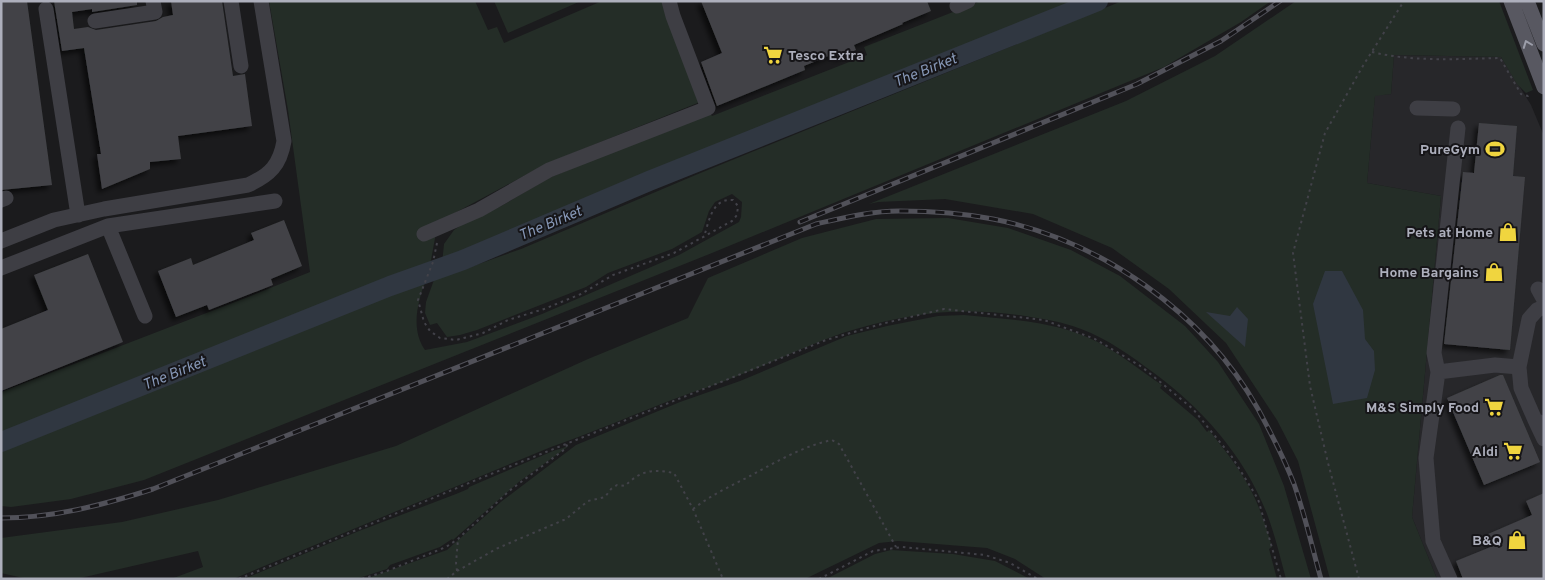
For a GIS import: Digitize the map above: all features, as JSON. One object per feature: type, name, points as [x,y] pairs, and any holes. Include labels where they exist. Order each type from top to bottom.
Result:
[{"type":"main road","points":[[1511,1],[1540,90]]},
{"type":"main road","points":[[1527,1],[1544,44]]},
{"type":"street","points":[[95,21],[155,12],[153,1]]},
{"type":"street","points":[[231,1],[241,66]]},
{"type":"street","points":[[1,241],[54,220],[161,199],[248,185],[268,174],[282,156],[284,141],[261,1]]},
{"type":"street","points":[[424,234],[479,210],[549,170],[708,108],[669,1]]},
{"type":"street","points":[[46,9],[78,215]]},
{"type":"street","points":[[1417,108],[1453,109]]},
{"type":"street","points":[[1450,579],[1433,541],[1426,458],[1438,372],[1434,354],[1458,128]]},
{"type":"street","points":[[161,199],[164,218]]},
{"type":"street","points":[[1,268],[108,226],[275,201]]},
{"type":"street","points":[[108,226],[145,316]]},
{"type":"street","points":[[1544,307],[1537,310],[1529,319],[1519,367],[1520,388],[1539,422],[1544,439]]},
{"type":"street","points":[[1438,372],[1495,365],[1519,367]]},
{"type":"path","points":[[1359,579],[1328,464],[1310,386],[1293,253],[1325,133],[1404,1]]},
{"type":"path","points":[[1372,52],[1384,55],[1434,58],[1500,58],[1521,94],[1528,96],[1540,90]]},
{"type":"path","points":[[441,226],[433,262],[418,300],[424,322],[430,331],[440,338],[456,340],[483,333],[508,320],[544,309],[574,297],[613,275],[674,253],[704,237],[732,221],[737,216],[738,206],[733,200],[725,200],[717,204],[711,214],[704,237]]},
{"type":"path","points":[[239,579],[309,548],[826,340],[944,309],[1044,320],[1095,339],[1142,368],[1193,409],[1232,457],[1258,499],[1281,579]]},
{"type":"path","points":[[693,509],[706,499],[767,467],[806,448],[832,440],[839,444],[896,547]]},
{"type":"path","points":[[362,579],[446,547],[458,539],[509,491],[566,450],[568,443]]},
{"type":"path","points":[[446,579],[498,548],[566,519],[588,501],[605,497],[617,485],[625,486],[634,476],[660,470],[674,473],[693,509],[723,579]]},
{"type":"path","points":[[458,539],[456,563],[458,571]]},
{"type":"path","points":[[820,579],[873,551],[902,546],[986,555],[1010,564],[1038,579]]},
{"type":"shaded area","points":[[269,1],[475,1],[488,30],[497,27],[504,43],[602,1],[663,1],[705,100],[546,164],[438,222],[429,271],[396,277],[1,437],[1,392],[310,272],[288,110]]},
{"type":"shaded area","points":[[494,1],[581,1],[508,33]]},
{"type":"shaded area","points":[[981,1],[1092,1],[707,155],[442,264],[444,244],[454,230],[503,205],[549,178],[709,112],[712,116],[867,55],[864,47]]},
{"type":"shaded area","points":[[1122,1],[1271,1],[1241,22],[1164,67],[712,253],[144,480],[71,499],[11,507],[1,506],[1,450],[426,279],[417,315],[420,342],[425,350],[467,342],[542,314],[679,255],[739,222],[742,202],[732,194],[715,202],[709,211],[702,232],[672,249],[608,273],[586,287],[477,330],[447,337],[437,323],[430,325],[425,313],[426,302],[435,277],[445,276],[521,249],[698,174]]},
{"type":"shaded area","points":[[1296,1],[1499,1],[1533,90],[1526,93],[1517,84],[1501,57],[1394,55],[1391,94],[1375,96],[1367,183],[1441,196],[1412,517],[1437,579],[1330,579],[1298,461],[1277,420],[1226,343],[1169,289],[1112,248],[1033,214],[945,199],[869,204],[1126,101],[1215,56]]},
{"type":"shaded area","points":[[1394,55],[1501,57],[1531,105],[1544,136],[1544,579],[1437,579],[1412,517],[1441,196],[1367,183],[1375,95],[1391,94]]},
{"type":"shaded area","points":[[948,218],[1008,228],[1071,250],[1120,276],[1185,326],[1218,362],[1259,424],[1284,486],[1311,579],[1286,579],[1267,514],[1247,473],[1221,436],[1172,387],[1128,354],[1091,333],[1053,321],[1003,313],[981,312],[919,315],[877,323],[827,339],[732,378],[551,447],[233,579],[171,579],[203,567],[198,551],[76,579],[28,579],[1,573],[1,538],[122,522],[218,500],[396,446],[588,359],[688,318],[708,278],[802,238],[876,219]]},
{"type":"shaded area","points":[[1325,271],[1342,271],[1363,310],[1365,339],[1374,351],[1375,370],[1367,398],[1333,404],[1313,304]]},
{"type":"shaded area","points":[[1237,307],[1248,319],[1245,347],[1206,312],[1230,316]]},
{"type":"shaded area","points":[[964,315],[1038,323],[1074,332],[1108,348],[1162,385],[1160,388],[1198,420],[1207,432],[1209,430],[1244,478],[1256,500],[1265,523],[1272,547],[1269,549],[1277,579],[1046,579],[1015,559],[987,548],[898,541],[879,543],[805,579],[365,579],[447,550],[502,501],[576,445],[680,402],[740,381],[847,336],[938,316]]},
{"type":"shaded area","points":[[569,446],[520,481],[453,540],[440,547],[390,565],[387,569],[356,579],[244,579],[359,531],[456,494],[553,451]]},
{"type":"shaded area","points":[[891,550],[953,554],[995,561],[1030,579],[826,579],[875,554]]},
{"type":"building","points":[[1,1],[27,1],[52,185],[1,190]]},
{"type":"building","points":[[54,1],[137,1],[137,5],[92,12],[92,9],[72,12],[74,29],[88,27],[96,30],[156,21],[173,15],[171,1],[222,1],[233,76],[245,74],[252,126],[178,136],[181,159],[150,162],[150,169],[102,189],[97,154],[101,154],[84,48],[62,51]]},
{"type":"building","name":"Tesco Extra","points":[[701,1],[927,1],[931,11],[854,45],[856,50],[838,58],[836,53],[804,66],[805,70],[717,106],[701,62],[722,53]]},
{"type":"building","points":[[1479,123],[1517,126],[1513,176],[1525,177],[1510,350],[1444,344],[1463,172],[1474,173]]},
{"type":"building","points":[[284,220],[302,266],[271,279],[273,285],[209,310],[207,305],[176,317],[158,271],[191,258],[193,265],[254,240],[251,233]]},
{"type":"building","points":[[88,254],[123,342],[1,391],[1,329],[48,310],[34,275]]},
{"type":"building","points":[[1503,375],[1540,462],[1484,485],[1447,398]]},
{"type":"building","name":"B&Q","points":[[1544,493],[1544,579],[1463,579],[1456,561],[1493,546],[1488,534],[1532,515],[1526,501]]},
{"type":"waterway","name":"The Birket","points":[[1,442],[390,286],[463,260],[649,181],[1098,1]]},
{"type":"railway","points":[[800,222],[1137,84],[1221,41],[1280,1]]},
{"type":"railway","points":[[1,518],[59,513],[116,500],[153,489],[816,224],[878,212],[934,212],[993,219],[1033,229],[1072,244],[1110,263],[1146,286],[1179,312],[1209,342],[1236,374],[1263,418],[1294,484],[1321,579]]},
{"type":"place","name":"Tesco Extra","points":[[773,55]]},
{"type":"place","name":"PureGym","points":[[1495,149]]},
{"type":"place","name":"Pets at Home","points":[[1508,232]]},
{"type":"place","name":"Home Bargains","points":[[1494,272]]},
{"type":"place","name":"M&S Simply Food","points":[[1494,407]]},
{"type":"place","name":"Aldi","points":[[1513,451]]},
{"type":"place","name":"B&Q","points":[[1517,540]]}]
